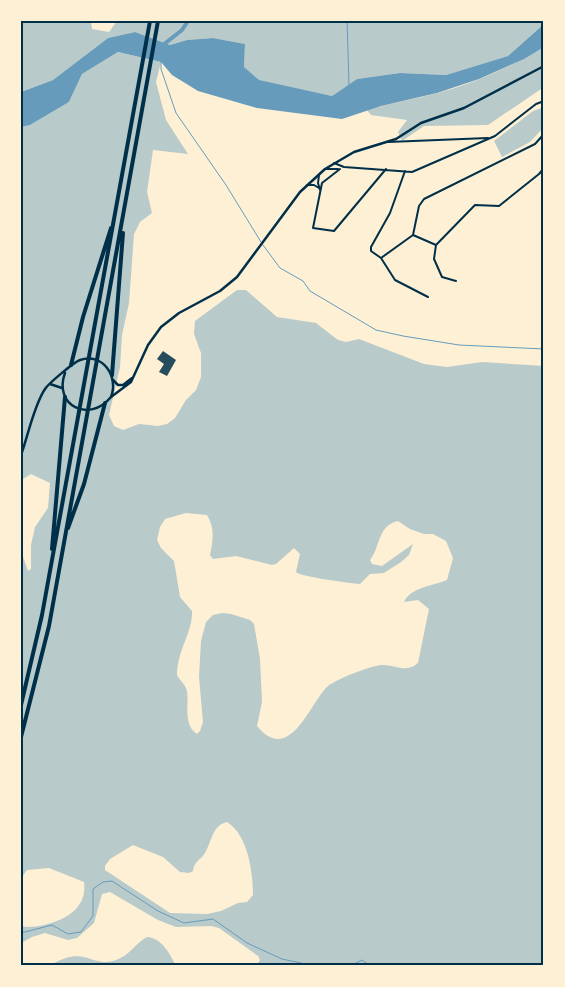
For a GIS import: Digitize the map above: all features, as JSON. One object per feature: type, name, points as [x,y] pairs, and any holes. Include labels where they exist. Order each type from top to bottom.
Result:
[{"type":"highway","points":[[21,705],[51,564],[150,21]]},
{"type":"highway","points":[[21,737],[47,635],[158,21]]},
{"type":"highway","points":[[112,375],[124,214]]},
{"type":"highway","points":[[71,365],[85,308],[115,216]]},
{"type":"highway","points":[[51,564],[65,397]]},
{"type":"highway","points":[[65,538],[84,484],[106,404]]},
{"type":"street","points":[[65,373],[62,388],[65,397],[72,404],[83,410],[97,409],[106,404],[111,397],[129,385],[148,345],[161,327],[179,313],[229,284],[255,254],[306,185],[325,169],[354,152],[388,142],[427,120],[464,108],[544,66]]},
{"type":"street","points":[[334,163],[344,167],[412,172],[489,138],[544,101]]},
{"type":"street","points":[[381,258],[413,235],[419,206],[424,199],[535,144],[544,134]]},
{"type":"street","points":[[388,142],[489,138]]},
{"type":"street","points":[[344,167],[322,183],[313,228],[334,232],[386,169]]},
{"type":"street","points":[[456,281],[442,278],[434,259],[436,245],[475,205],[498,206],[540,174],[544,168]]},
{"type":"street","points":[[325,169],[340,169]]},
{"type":"street","points":[[405,171],[390,212],[371,247],[371,251],[381,258],[394,280],[428,297]]},
{"type":"street","points":[[320,174],[318,183],[320,190]]},
{"type":"street","points":[[306,185],[317,185],[320,190]]},
{"type":"street","points":[[413,235],[436,245]]},
{"type":"street","points":[[21,454],[42,396],[50,384],[65,373],[71,365],[78,361],[93,359],[105,366],[112,375],[113,380],[111,397]]},
{"type":"street","points":[[113,380],[118,385],[123,385],[133,377]]},
{"type":"street","points":[[50,384],[62,388]]},
{"type":"shaded area","points":[[21,21],[91,21],[92,29],[109,32],[117,21],[139,23],[140,21],[544,21],[544,24],[508,56],[446,75],[400,73],[357,79],[332,96],[259,81],[244,67],[245,44],[213,38],[187,40],[170,45],[135,32],[108,38],[53,80],[21,92]]},
{"type":"shaded area","points":[[544,47],[544,87],[488,125],[424,126],[402,141],[398,132],[407,120],[371,115],[367,110],[463,85],[505,68]]},
{"type":"shaded area","points":[[118,52],[161,62],[156,82],[166,120],[188,154],[153,150],[147,192],[152,213],[140,222],[134,234],[129,303],[122,335],[120,367],[109,415],[114,426],[123,430],[139,424],[158,426],[167,424],[175,418],[186,400],[196,390],[201,377],[201,353],[194,334],[195,321],[237,290],[246,290],[277,317],[316,323],[338,340],[346,342],[359,339],[424,364],[447,367],[482,362],[544,366],[544,966],[256,966],[260,960],[258,956],[219,928],[211,926],[176,927],[158,920],[110,892],[102,894],[94,923],[77,938],[68,940],[45,933],[21,943],[21,926],[36,927],[61,919],[75,910],[81,902],[84,891],[84,882],[49,868],[27,870],[22,877],[21,887],[21,551],[28,571],[31,569],[31,545],[35,527],[48,508],[50,483],[31,474],[23,479],[21,486],[21,127],[30,125],[69,102],[82,74]],"holes":[[[186,513],[207,515],[210,520],[212,530],[210,555],[213,559],[236,556],[272,565],[276,564],[294,548],[300,554],[296,572],[316,578],[360,584],[370,574],[384,573],[409,555],[413,544],[382,566],[372,564],[370,560],[374,555],[380,537],[386,527],[391,524],[398,521],[410,529],[424,534],[433,534],[446,541],[453,558],[447,580],[417,590],[407,597],[404,602],[418,600],[429,609],[418,663],[409,668],[386,665],[376,666],[362,670],[328,686],[298,727],[289,735],[279,739],[269,736],[257,726],[262,702],[260,659],[254,624],[250,620],[231,614],[213,615],[206,622],[201,641],[199,677],[203,722],[197,734],[188,720],[187,690],[177,675],[179,657],[192,619],[192,611],[180,597],[174,561],[161,548],[157,540],[160,527],[165,519]],[[227,822],[240,836],[248,855],[253,895],[247,902],[238,903],[221,911],[207,914],[170,913],[105,870],[105,866],[110,859],[133,845],[163,857],[180,872],[189,873],[193,871],[195,864],[204,854],[213,834],[219,826]]]},
{"type":"shaded area","points":[[544,107],[544,127],[530,142],[502,157],[494,141],[533,111]]},
{"type":"shaded area","points":[[147,937],[161,943],[176,966],[49,966],[62,960],[80,956],[100,962],[116,960],[125,956]]},
{"type":"water","points":[[544,24],[544,47],[524,59],[479,79],[437,93],[381,106],[342,119],[257,108],[198,91],[172,75],[161,62],[118,52],[82,74],[69,102],[30,125],[21,127],[21,92],[53,80],[108,38],[135,32],[170,45],[187,40],[213,38],[245,44],[244,67],[259,80],[332,96],[357,79],[400,73],[446,75],[508,56]]},
{"type":"building","points":[[163,351],[176,360],[167,376],[159,372],[164,364],[157,359]]},
{"type":"waterway","points":[[163,45],[182,30],[188,21]]},
{"type":"waterway","points":[[347,21],[349,85]]},
{"type":"waterway","points":[[161,61],[161,69],[176,113],[226,185],[261,242]]},
{"type":"waterway","points":[[263,245],[280,268],[303,281],[310,291],[376,330],[459,345],[544,349]]},
{"type":"waterway","points":[[21,933],[52,925],[68,934],[81,932],[93,916],[93,889],[103,882],[112,881],[158,911],[184,923],[213,919],[247,943],[282,959],[315,966]]},
{"type":"waterway","points":[[350,966],[362,960],[370,966]]}]
